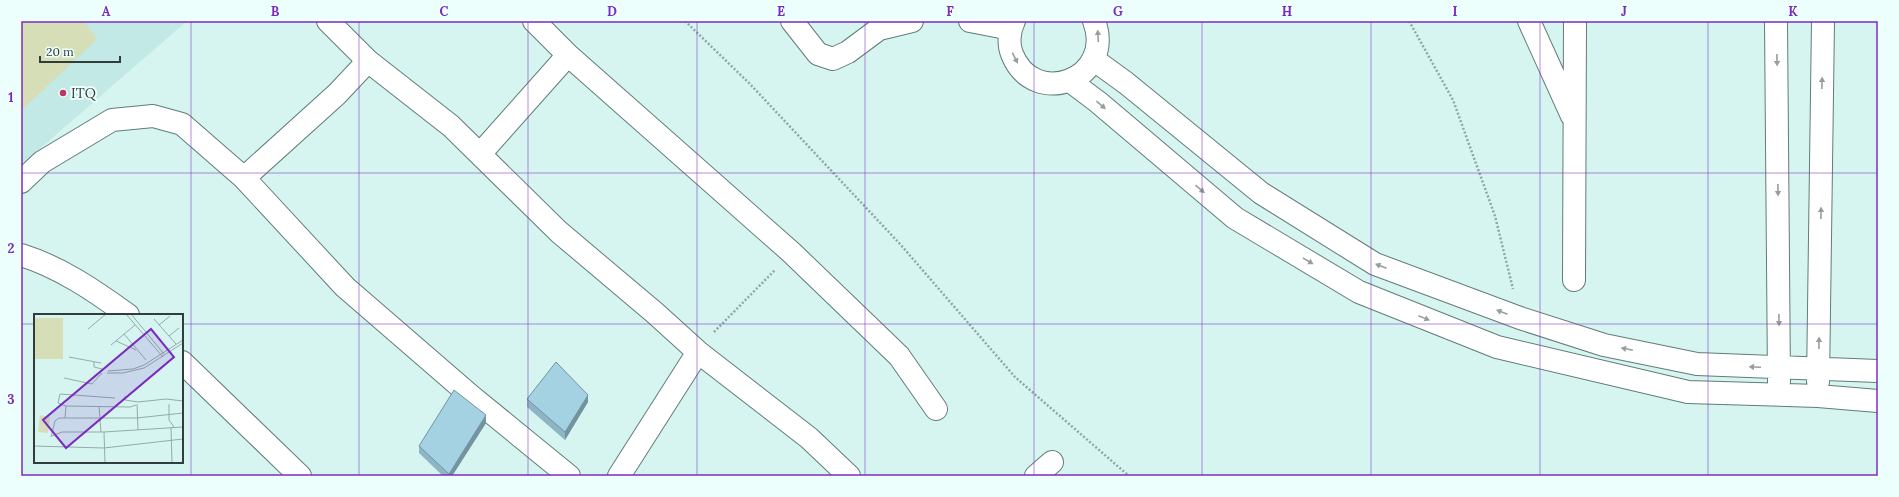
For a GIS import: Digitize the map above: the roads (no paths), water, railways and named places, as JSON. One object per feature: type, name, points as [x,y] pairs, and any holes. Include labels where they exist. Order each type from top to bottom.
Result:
[{"type":"street","points":[[328,21],[368,62],[451,126],[558,232],[698,352],[809,438],[849,476]]},
{"type":"street","points":[[534,21],[568,55],[792,253],[899,356],[936,409]]},
{"type":"street","points":[[792,21],[818,54],[833,59],[848,52],[878,29],[912,21]]},
{"type":"street","points":[[970,21],[1012,25],[1010,49],[1015,61],[1023,71],[1033,78],[1045,83],[1058,84],[1070,81],[1081,75],[1090,66],[1096,55],[1098,42],[1098,30],[1094,21]]},
{"type":"street","points":[[1529,21],[1575,122]]},
{"type":"street","points":[[1574,280],[1576,21]]},
{"type":"street","points":[[1776,21],[1780,368],[1779,395]]},
{"type":"street","points":[[1818,396],[1823,21]]},
{"type":"street","points":[[480,154],[568,55]]},
{"type":"street","points":[[1093,59],[1126,83],[1261,194],[1374,264],[1520,318],[1604,345],[1697,364],[1878,371]]},
{"type":"street","points":[[244,178],[337,94],[368,62]]},
{"type":"street","points":[[1070,81],[1098,102],[1235,218],[1359,292],[1497,347],[1688,392],[1818,396],[1878,401]]},
{"type":"street","points":[[21,182],[42,162],[112,120],[153,116],[182,124],[244,178],[346,287],[471,396],[569,476]]},
{"type":"street","points":[[21,255],[37,260],[98,293],[127,314]]},
{"type":"street","points":[[619,476],[698,352]]},
{"type":"street","points":[[183,363],[300,476]]},
{"type":"street","points":[[1036,476],[1052,462]]},
{"type":"place","name":"ITQ","points":[[63,93]]}]
